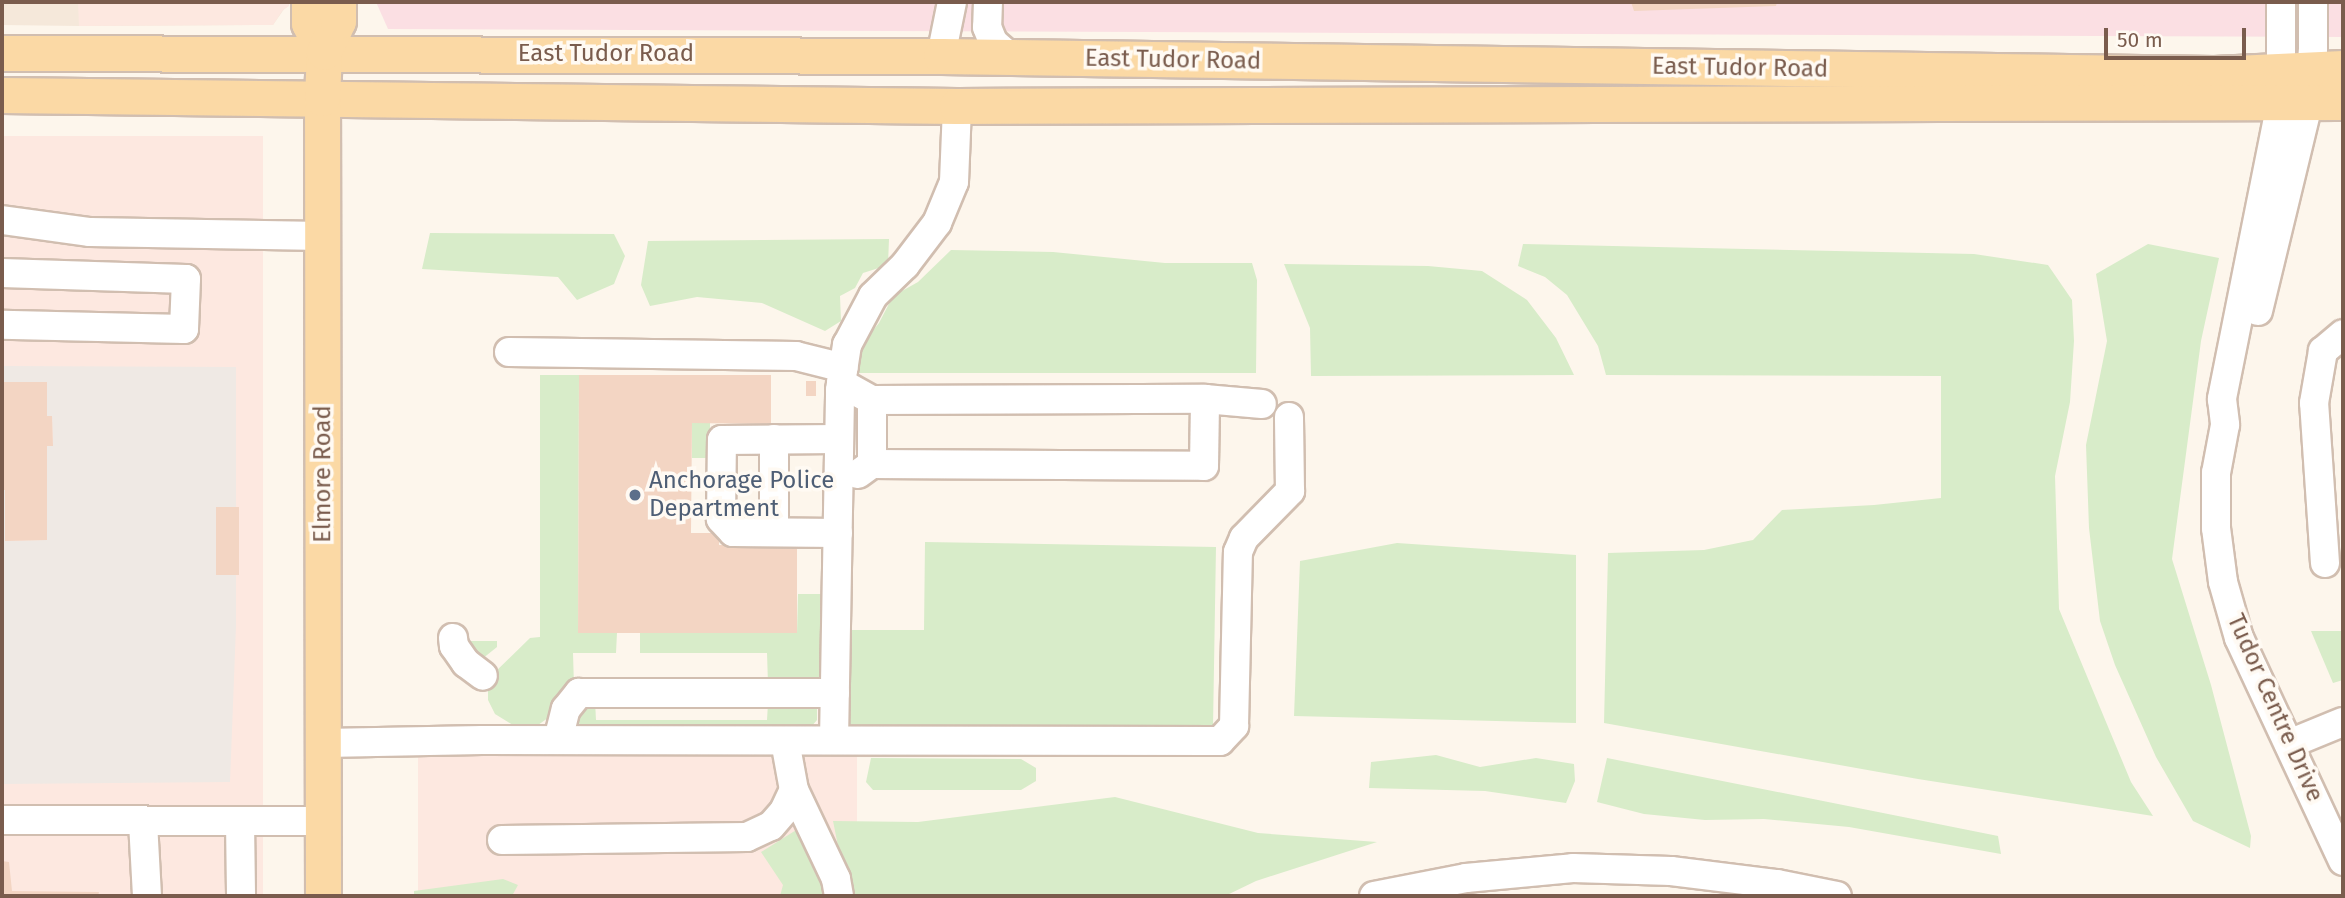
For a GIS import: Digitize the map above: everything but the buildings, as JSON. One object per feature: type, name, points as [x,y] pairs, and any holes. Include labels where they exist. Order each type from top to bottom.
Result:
[{"type":"main road","name":"Elmore Road","points":[[309,2],[309,23],[324,52]]},
{"type":"main road","name":"Elmore Road","points":[[323,896],[322,98],[324,52],[338,21],[338,2]]},
{"type":"main road","name":"East Tudor Road","points":[[2,53],[941,56],[2214,74],[2305,83],[2343,102]]},
{"type":"main road","name":"East Tudor Road","points":[[2,95],[957,106],[2305,83]]},
{"type":"street","points":[[941,56],[952,2]]},
{"type":"street","points":[[988,2],[987,27],[993,42],[1010,57]]},
{"type":"street","name":"Tudor Centre Drive","points":[[2281,2],[2305,83]]},
{"type":"street","name":"Tudor Centre Drive","points":[[2313,2],[2305,83],[2222,399],[2225,425],[2216,473],[2216,528],[2222,582],[2239,638],[2343,862]]},
{"type":"street","points":[[834,740],[839,439],[842,376],[847,345],[873,296],[905,265],[937,223],[954,183],[957,106]]},
{"type":"street","points":[[2,220],[90,232],[323,236]]},
{"type":"street","points":[[2,273],[186,279],[184,329],[2,324]]},
{"type":"street","points":[[2325,563],[2314,403],[2323,351],[2343,334]]},
{"type":"street","points":[[509,352],[796,356],[842,376],[872,400],[1205,399],[1262,404]]},
{"type":"street","points":[[838,490],[872,464],[1204,466],[1205,399]]},
{"type":"street","points":[[872,400],[872,464]]},
{"type":"street","points":[[324,743],[558,740],[1220,741],[1234,726],[1238,552],[1244,538],[1290,492],[1289,416]]},
{"type":"street","points":[[774,439],[774,533]]},
{"type":"street","points":[[838,533],[733,532],[721,519],[721,492],[722,440],[839,439]]},
{"type":"street","points":[[453,638],[454,646],[466,663],[483,676]]},
{"type":"street","points":[[558,740],[566,709],[579,694],[835,694]]},
{"type":"street","points":[[2289,744],[2343,722]]},
{"type":"street","points":[[785,741],[794,790],[836,879],[839,896]]},
{"type":"street","points":[[502,840],[747,837],[771,826],[784,811],[794,790]]},
{"type":"street","points":[[2,820],[323,821]]},
{"type":"street","points":[[143,822],[147,896]]},
{"type":"street","points":[[240,822],[241,896]]},
{"type":"street","points":[[1374,896],[1466,878],[1573,868],[1671,871],[1837,896]]},
{"type":"shaded area","points":[[2,2],[289,2],[273,25],[79,26],[2,25]]},
{"type":"shaded area","points":[[78,2],[289,2],[289,6],[282,11],[273,25],[79,26]]},
{"type":"shaded area","points":[[376,2],[2343,2],[2343,37],[388,29]]},
{"type":"shaded area","points":[[2,136],[263,136],[263,896],[2,896]]},
{"type":"shaded area","points":[[2,366],[236,367],[236,626],[230,782],[2,784],[2,490],[5,490],[5,541],[47,540],[47,446],[53,446],[52,416],[47,416],[47,382],[4,382],[5,444],[2,444]]},
{"type":"shaded area","points":[[418,754],[857,754],[857,896],[418,896]]},
{"type":"green space","points":[[430,233],[614,234],[625,256],[614,284],[577,300],[558,277],[422,269]]},
{"type":"green space","points":[[889,239],[888,265],[863,273],[855,288],[840,296],[841,321],[825,331],[762,303],[697,297],[650,306],[641,285],[648,241]]},
{"type":"green space","points":[[1523,244],[1974,254],[2048,265],[2072,300],[2074,341],[2070,402],[2055,476],[2059,609],[2131,782],[2153,816],[1918,779],[1604,723],[1608,553],[1704,550],[1753,540],[1782,510],[1941,498],[1941,376],[1606,375],[1598,346],[1567,295],[1545,277],[1518,266]]},
{"type":"green space","points":[[2148,244],[2219,258],[2201,341],[2172,559],[2211,685],[2251,836],[2250,848],[2193,821],[2156,757],[2115,665],[2100,621],[2089,528],[2086,445],[2107,341],[2096,274]]},
{"type":"green space","points":[[951,250],[1053,252],[1165,263],[1252,263],[1257,280],[1256,373],[857,373],[861,345],[879,323],[893,296],[918,282]]},
{"type":"green space","points":[[1284,264],[1428,266],[1482,271],[1527,300],[1556,338],[1574,375],[1311,376],[1310,328]]},
{"type":"green space","points":[[540,375],[579,375],[578,632],[617,633],[616,653],[573,653],[574,686],[555,713],[538,725],[513,725],[495,714],[488,700],[488,684],[491,676],[530,638],[540,637]]},
{"type":"green space","points":[[692,423],[710,423],[710,458],[692,458]]},
{"type":"green space","points":[[925,542],[1216,547],[1213,727],[845,725],[844,630],[924,630]]},
{"type":"green space","points":[[1397,543],[1576,555],[1576,723],[1294,716],[1300,561]]},
{"type":"green space","points":[[798,594],[823,594],[823,673],[814,684],[768,684],[767,653],[640,653],[640,633],[797,633]]},
{"type":"green space","points":[[2311,631],[2343,631],[2343,680],[2333,683]]},
{"type":"green space","points":[[466,641],[497,641],[497,647],[482,659],[466,647]]},
{"type":"green space","points":[[595,701],[596,720],[767,720],[768,703],[809,704],[817,709],[817,720],[811,727],[587,728],[578,723],[578,710]]},
{"type":"green space","points":[[1436,755],[1480,767],[1536,758],[1574,764],[1575,781],[1566,803],[1485,791],[1369,788],[1371,762]]},
{"type":"green space","points":[[871,758],[1021,759],[1036,768],[1036,781],[1021,790],[873,790],[866,782]]},
{"type":"green space","points":[[1607,758],[1998,836],[2001,854],[1849,827],[1764,819],[1705,820],[1644,814],[1597,802]]},
{"type":"green space","points":[[1115,797],[1258,833],[1377,842],[1256,881],[1225,896],[848,896],[833,821],[918,822]]},
{"type":"green space","points":[[801,827],[832,896],[780,896],[783,885],[761,852]]},
{"type":"green space","points":[[503,879],[518,885],[512,896],[414,896],[414,891]]},
{"type":"place","name":"Anchorage Police Department","points":[[635,495]]}]
